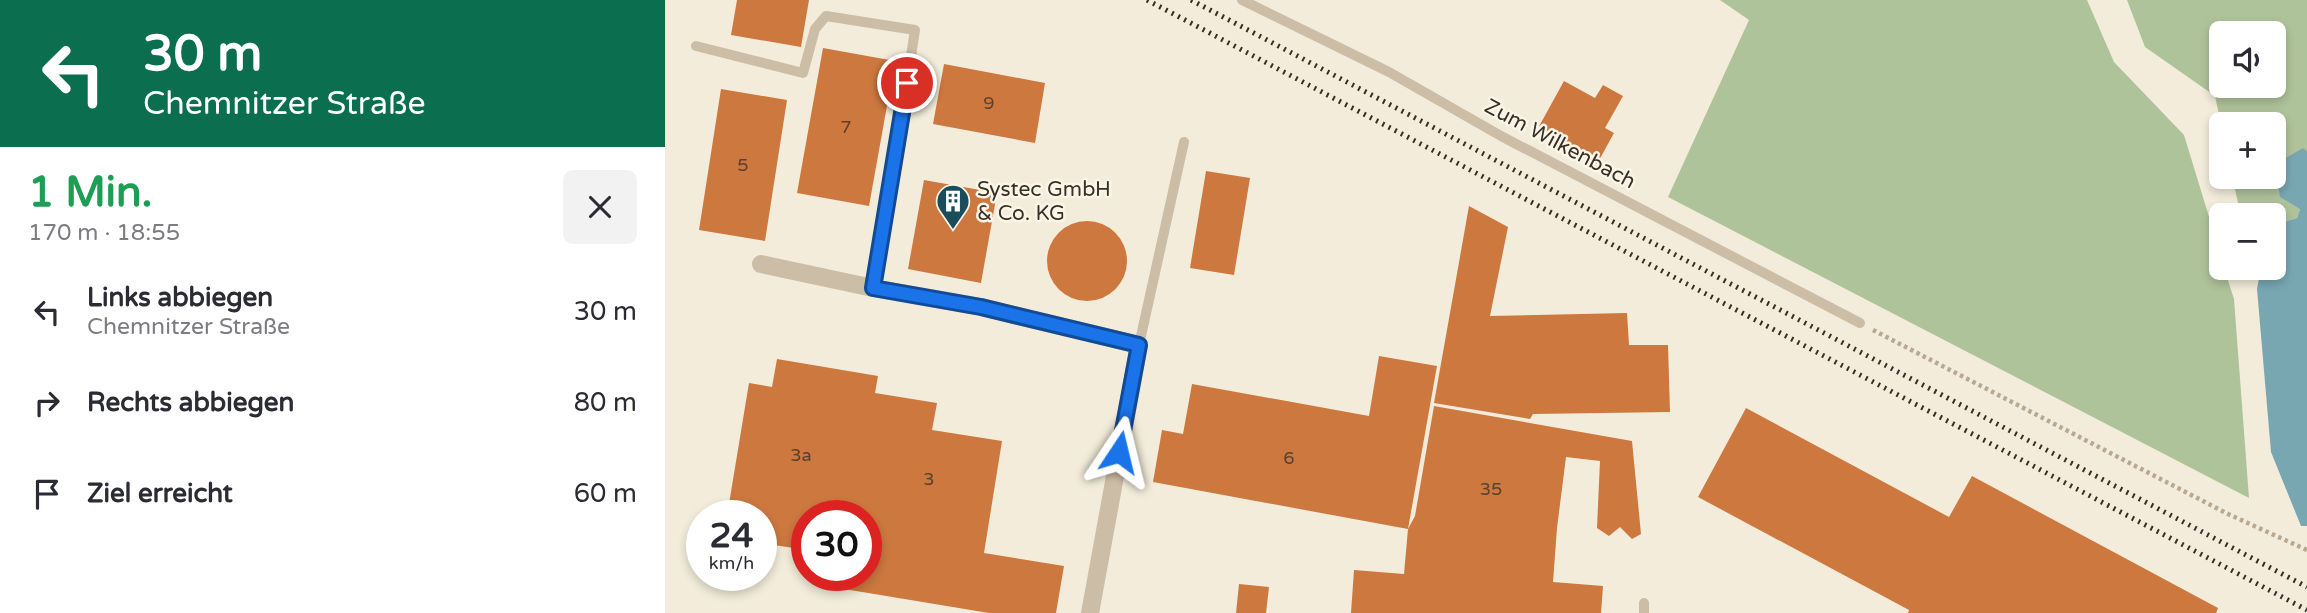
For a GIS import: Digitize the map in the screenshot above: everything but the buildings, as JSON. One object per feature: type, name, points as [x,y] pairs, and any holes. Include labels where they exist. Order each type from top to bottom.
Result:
[{"type":"street","points":[[761,264],[981,307],[1139,345],[1090,613]]},
{"type":"lane","name":"Zum Wilkenbach","points":[[1242,0],[1389,72],[1501,136],[1860,323]]},
{"type":"lane","points":[[696,46],[803,73],[815,29],[826,16],[915,30],[873,288]]},
{"type":"lane","points":[[1139,345],[1184,142]]},
{"type":"path","points":[[1860,323],[2228,514],[2307,550]]},
{"type":"green space","points":[[1720,0],[2087,0],[2114,62],[2184,135],[2209,217],[2209,280],[2228,280],[2234,299],[2249,498],[1668,197],[1749,20]]},
{"type":"green space","points":[[2127,0],[2307,0],[2307,151],[2302,148],[2300,209],[2297,218],[2286,221],[2286,203],[2238,203],[2235,189],[2286,189],[2286,112],[2218,112],[2215,98],[2286,98],[2286,21],[2209,21],[2209,92],[2145,47]]},
{"type":"water","points":[[2303,148],[2307,151],[2307,526],[2301,526],[2271,452],[2257,289],[2259,280],[2286,280],[2286,221],[2297,218],[2300,209],[2280,197],[2279,189],[2286,189],[2286,158]]},
{"type":"railway","points":[[1147,0],[2307,610]]},
{"type":"railway","points":[[1191,0],[2307,587]]},
{"type":"place","name":"Systec GmbH & Co. KG","points":[[953,231]]},
{"type":"route","points":[[907,83],[873,288],[981,307],[1139,345],[1119,452]]}]
